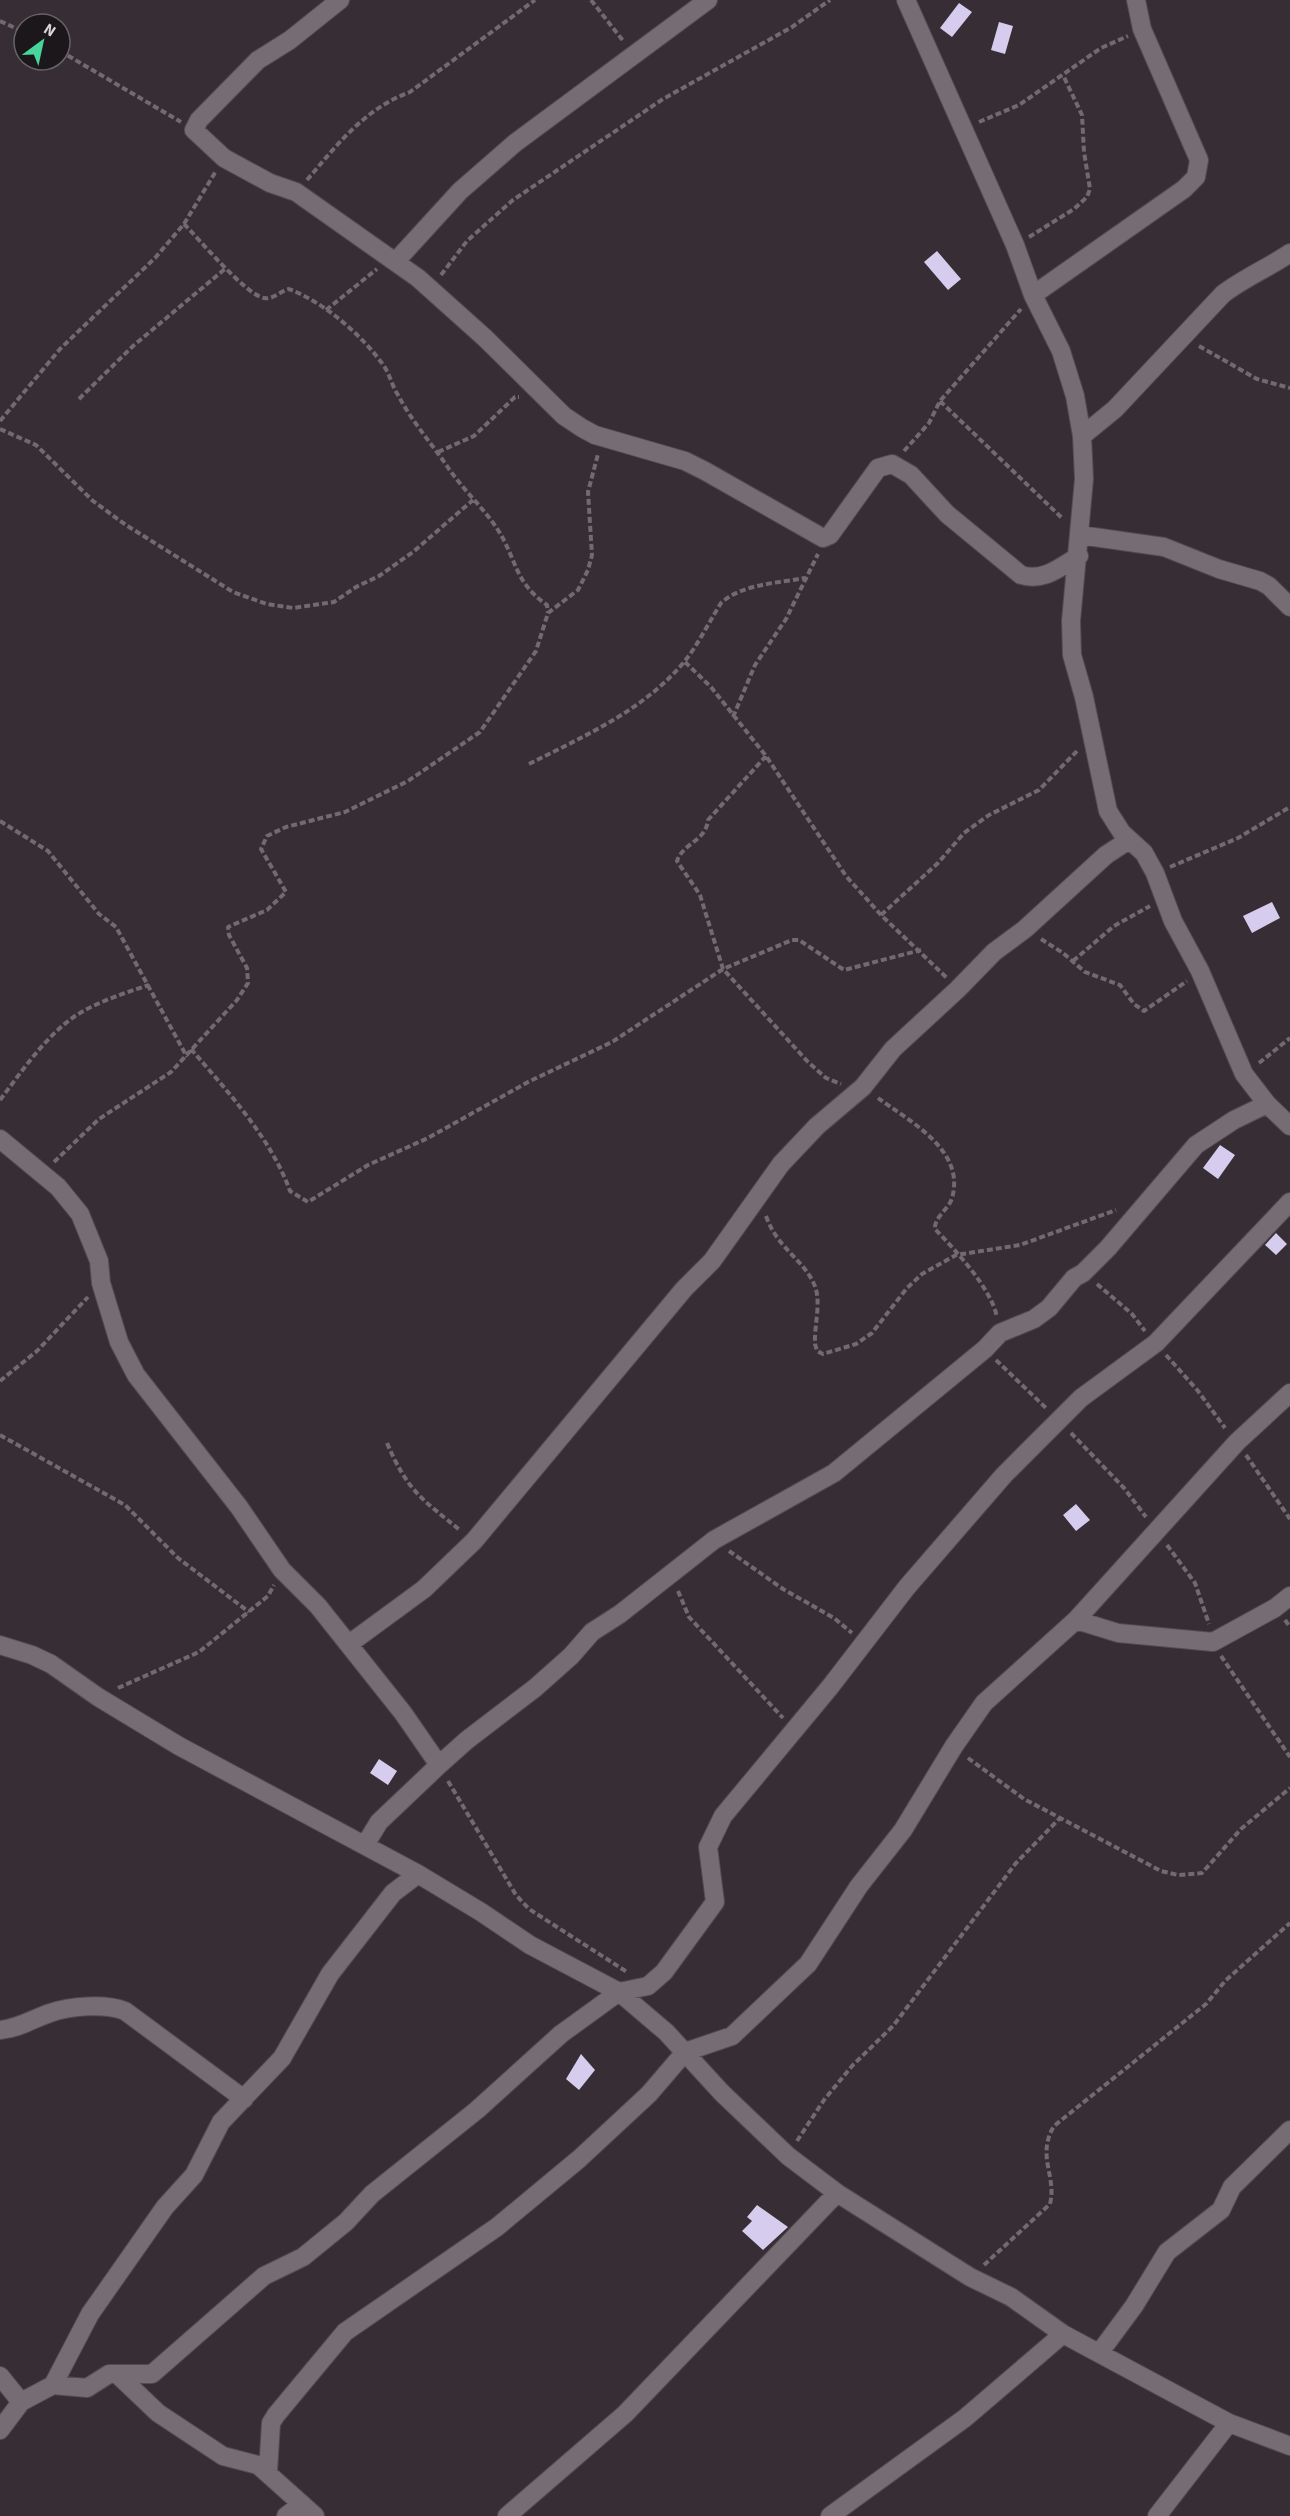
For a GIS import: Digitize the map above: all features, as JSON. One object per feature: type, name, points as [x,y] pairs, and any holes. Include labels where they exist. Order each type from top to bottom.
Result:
[{"type":"street","points":[[340,0],[290,40],[258,60],[225,91],[195,128],[195,132],[224,158],[270,183],[296,192],[396,261],[485,338],[564,416],[602,438],[685,461],[741,490],[819,537],[826,537],[879,468],[892,464],[911,475],[947,514],[1021,575],[1032,578],[1046,576],[1079,556]]},
{"type":"street","points":[[396,261],[460,191],[515,143],[590,90],[633,54],[708,0]]},
{"type":"street","points":[[906,0],[963,132],[1016,245],[1034,295],[1061,351],[1075,396],[1082,436],[1084,479],[1079,556],[1071,621],[1072,655],[1108,811],[1115,825],[1144,853],[1155,873],[1173,921],[1200,971],[1244,1074],[1267,1104],[1290,1126]]},
{"type":"street","points":[[1034,295],[1184,189],[1198,173],[1199,160],[1142,29],[1136,0]]},
{"type":"street","points":[[1082,436],[1115,409],[1223,294],[1239,282],[1263,272],[1290,253]]},
{"type":"street","points":[[1080,535],[1164,547],[1219,569],[1260,581],[1269,586],[1290,607]]},
{"type":"street","points":[[349,1644],[423,1589],[474,1541],[684,1289],[712,1261],[781,1164],[817,1126],[863,1087],[893,1049],[994,952],[1025,929],[1106,855],[1129,840]]},
{"type":"street","points":[[365,1845],[379,1822],[467,1740],[535,1688],[571,1656],[592,1632],[620,1614],[714,1540],[834,1473],[985,1349],[1000,1333],[1044,1312],[1074,1278],[1083,1273],[1196,1145],[1234,1120],[1267,1104]]},
{"type":"street","points":[[0,1139],[58,1187],[80,1214],[99,1261],[101,1283],[118,1342],[136,1375],[239,1507],[282,1570],[318,1606],[349,1644],[403,1713],[439,1766]]},
{"type":"street","points":[[0,2430],[21,2402],[53,2385],[87,2388],[109,2374],[152,2373],[264,2276],[303,2257],[346,2222],[372,2194],[477,2110],[561,2034],[619,1992],[648,1986],[664,1972],[715,1902],[708,1847],[723,1816],[939,1549],[1004,1475],[1087,1393],[1156,1343],[1290,1202]]},
{"type":"street","points":[[268,2472],[271,2423],[345,2332],[515,2212],[579,2159],[649,2094],[685,2052],[732,2036],[808,1964],[859,1886],[903,1830],[954,1746],[984,1703],[1076,1620],[1237,1442],[1290,1393]]},
{"type":"street","points":[[1076,1620],[1118,1633],[1213,1641],[1275,1608],[1290,1596]]},
{"type":"street","points":[[0,1645],[51,1664],[98,1697],[179,1746],[418,1874],[482,1912],[530,1945],[619,1992],[666,2032],[722,2093],[788,2156],[837,2193],[970,2277],[1011,2297],[1063,2334],[1229,2423],[1290,2446]]},
{"type":"street","points":[[53,2385],[90,2314],[165,2207],[194,2175],[221,2122],[282,2058],[323,1984],[393,1893],[418,1874]]},
{"type":"street","points":[[0,2030],[26,2025],[51,2012],[112,2005],[125,2011],[244,2099]]},
{"type":"street","points":[[1100,2352],[1134,2306],[1167,2252],[1221,2210],[1232,2187],[1290,2130]]},
{"type":"street","points":[[507,2516],[626,2414],[837,2193]]},
{"type":"street","points":[[830,2516],[965,2418],[1063,2334]]},
{"type":"street","points":[[117,2374],[158,2413],[223,2456],[258,2465],[309,2510]]},
{"type":"street","points":[[0,2376],[21,2402]]},
{"type":"street","points":[[1157,2516],[1229,2423]]},
{"type":"street","points":[[286,2516],[309,2510]]},
{"type":"path","points":[[296,192],[356,123],[391,99],[410,92],[535,0]]},
{"type":"path","points":[[591,0],[633,54]]},
{"type":"path","points":[[431,291],[447,264],[467,241],[513,200],[663,99],[792,27],[830,0]]},
{"type":"path","points":[[963,132],[987,117],[1019,105],[1101,48],[1142,29]]},
{"type":"path","points":[[72,58],[195,128]]},
{"type":"path","points":[[1016,245],[1074,209],[1087,197],[1090,189],[1084,152],[1082,115],[1063,75]]},
{"type":"path","points":[[0,422],[60,349],[155,258],[184,224],[224,158]]},
{"type":"path","points":[[42,1173],[99,1119],[171,1072],[187,1058],[191,1049],[237,1000],[248,982],[247,968],[229,935],[228,927],[267,910],[285,894],[284,886],[261,849],[267,836],[286,827],[345,812],[364,803],[424,771],[480,732],[536,651],[548,613],[547,605],[532,595],[521,580],[497,529],[437,452],[397,394],[384,366],[368,346],[326,310],[290,289],[272,298],[258,297],[225,268],[184,224]]},
{"type":"path","points":[[326,310],[375,270],[396,261]]},
{"type":"path","points":[[79,399],[133,346],[225,268]]},
{"type":"path","points":[[892,464],[929,423],[940,401],[1034,295]]},
{"type":"path","points":[[1184,336],[1257,379],[1290,388]]},
{"type":"path","points":[[437,452],[474,436],[515,397],[529,399]]},
{"type":"path","points":[[940,401],[1080,535]]},
{"type":"path","points":[[0,429],[36,445],[93,501],[126,525],[233,592],[267,604],[293,608],[334,602],[356,587],[379,576],[413,552],[473,500]]},
{"type":"path","points":[[548,613],[578,590],[588,570],[592,555],[588,492],[602,438]]},
{"type":"path","points":[[733,718],[755,665],[786,619],[826,537]]},
{"type":"path","points":[[529,764],[620,717],[660,686],[685,662],[720,603],[728,597],[748,589],[805,578]]},
{"type":"path","points":[[685,662],[711,687],[733,718],[766,756],[846,876],[881,915],[921,950],[958,989]]},
{"type":"path","points":[[881,915],[938,863],[964,833],[988,815],[1039,790],[1053,778],[1092,734]]},
{"type":"path","points":[[766,756],[708,820],[705,834],[678,858],[681,870],[704,904],[723,969],[818,1072],[842,1084],[863,1087],[943,1148],[954,1177],[953,1195],[934,1226],[984,1287],[995,1305],[1000,1333]]},
{"type":"path","points":[[1155,873],[1238,838],[1290,807]]},
{"type":"path","points":[[0,821],[48,851],[67,871],[99,914],[116,927],[187,1058]]},
{"type":"path","points":[[1072,961],[1114,926],[1165,899]]},
{"type":"path","points":[[1025,929],[1085,972],[1120,985],[1134,1004],[1143,1011],[1200,971]]},
{"type":"path","points":[[191,1049],[253,1127],[282,1170],[290,1191],[308,1202],[368,1165],[428,1138],[581,1055],[612,1042],[723,969],[792,940],[800,940],[844,970],[921,950]]},
{"type":"path","points":[[0,1100],[39,1050],[75,1017],[112,998],[149,985]]},
{"type":"path","points":[[1244,1074],[1290,1038]]},
{"type":"path","points":[[761,1191],[767,1218],[778,1240],[815,1285],[817,1297],[814,1329],[819,1353],[839,1352],[872,1333],[907,1288],[922,1274],[957,1255],[1020,1245],[1104,1216],[1125,1206]]},
{"type":"path","points":[[1083,1273],[1131,1314],[1156,1343],[1237,1442],[1290,1519]]},
{"type":"path","points":[[0,1381],[52,1336],[101,1283]]},
{"type":"path","points":[[985,1349],[1060,1421],[1124,1488],[1195,1582],[1213,1641],[1227,1666],[1290,1757]]},
{"type":"path","points":[[0,1435],[125,1505],[178,1558],[249,1612]]},
{"type":"path","points":[[387,1443],[398,1469],[418,1497],[474,1541]]},
{"type":"path","points":[[714,1540],[783,1589],[834,1618],[863,1643]]},
{"type":"path","points":[[98,1697],[199,1652],[268,1596],[282,1570]]},
{"type":"path","points":[[674,1570],[679,1596],[688,1617],[794,1729]]},
{"type":"path","points":[[954,1746],[984,1771],[1024,1799],[1061,1816],[1161,1871],[1191,1875],[1202,1873],[1241,1829],[1290,1788]]},
{"type":"path","points":[[439,1766],[516,1895],[529,1909],[648,1986]]},
{"type":"path","points":[[788,2156],[824,2100],[852,2066],[893,2026],[1016,1863],[1061,1816]]},
{"type":"path","points":[[970,2277],[1050,2204],[1045,2151],[1048,2137],[1054,2126],[1206,2004],[1226,1980],[1290,1923]]},
{"type":"building","points":[[959,3],[972,12],[952,37],[940,28]]},
{"type":"building","points":[[999,22],[1013,26],[1005,54],[991,50]]},
{"type":"building","points":[[937,251],[961,279],[948,290],[924,262]]},
{"type":"building","points":[[1272,902],[1280,918],[1252,933],[1243,916]]},
{"type":"building","points":[[1220,1145],[1235,1155],[1218,1179],[1203,1168]]},
{"type":"building","points":[[1276,1233],[1287,1244],[1276,1255],[1265,1245]]},
{"type":"building","points":[[1076,1504],[1090,1520],[1076,1531],[1063,1515]]},
{"type":"building","points":[[379,1759],[397,1771],[388,1785],[370,1773]]},
{"type":"building","points":[[581,2054],[595,2070],[579,2090],[566,2079]]},
{"type":"building","points":[[757,2205],[788,2227],[763,2250],[742,2231],[752,2221],[747,2217]]}]
